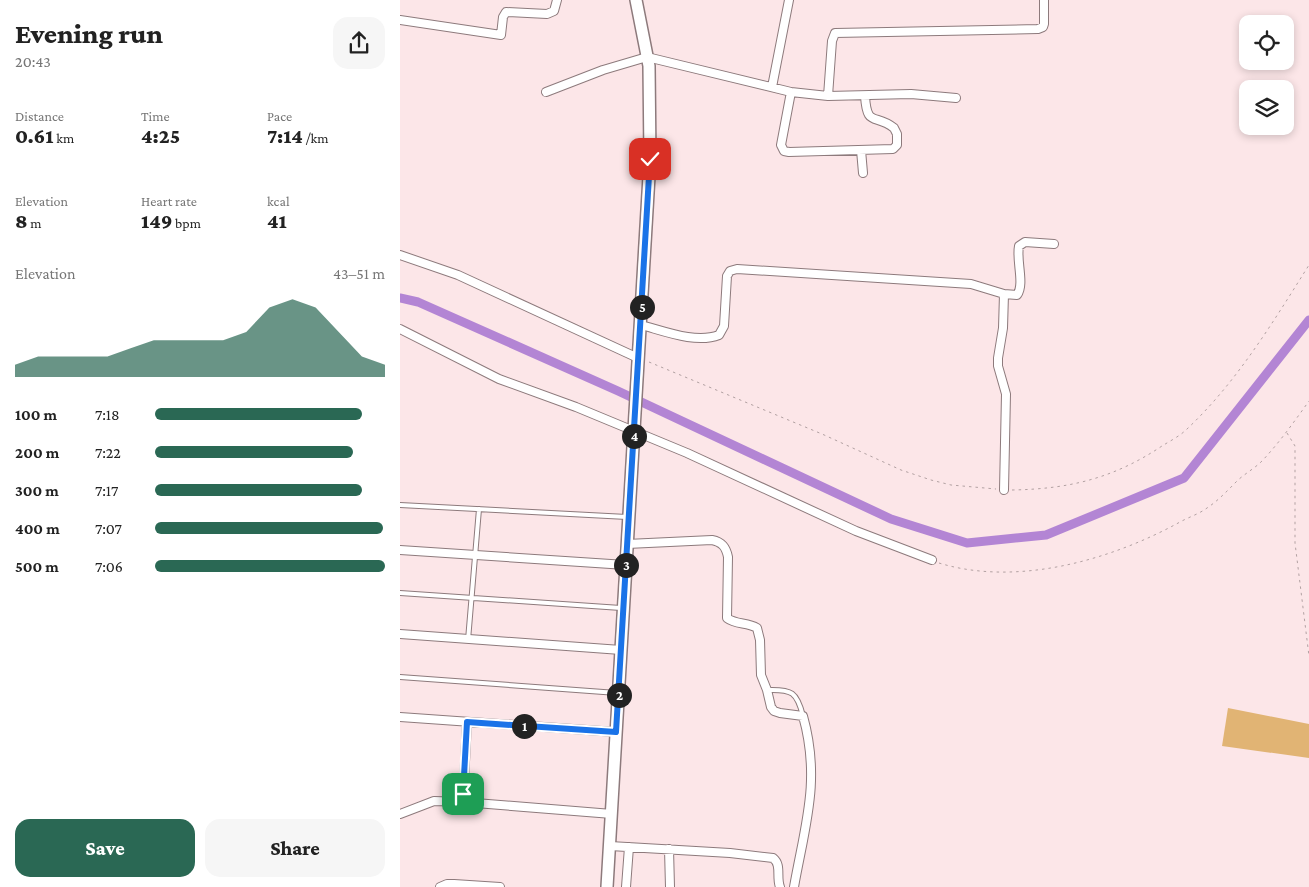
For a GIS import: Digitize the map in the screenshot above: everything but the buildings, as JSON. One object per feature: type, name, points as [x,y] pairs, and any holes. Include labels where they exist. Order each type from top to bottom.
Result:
[{"type":"street","points":[[400,20],[501,35],[503,17],[506,12],[547,14],[554,11],[557,0]]},
{"type":"street","points":[[607,887],[650,159],[651,102],[647,57],[636,0]]},
{"type":"street","points":[[772,87],[789,0]]},
{"type":"street","points":[[828,96],[832,41],[835,33],[1038,29],[1044,24],[1044,0]]},
{"type":"street","points":[[546,92],[603,70],[647,57],[791,92],[828,96],[912,94],[956,98]]},
{"type":"street","points":[[791,92],[781,142],[784,151],[893,149],[897,145],[897,134],[894,128],[870,118],[867,112],[865,96]]},
{"type":"street","points":[[861,150],[863,173]]},
{"type":"street","points":[[640,325],[694,337],[706,338],[719,335],[724,326],[727,276],[730,271],[737,269],[971,284],[1004,294],[1017,295],[1021,286],[1017,258],[1019,246],[1024,242],[1054,244]]},
{"type":"street","points":[[400,254],[445,270],[638,358]]},
{"type":"street","points":[[1004,294],[1003,328],[998,358],[998,366],[1006,394],[1004,490]]},
{"type":"street","points":[[400,329],[499,379],[687,453],[856,530],[932,560]]},
{"type":"street","points":[[627,544],[712,540],[723,544],[728,557],[727,618],[733,622],[746,623],[757,628],[760,640],[761,674],[767,690],[770,707],[774,711],[803,716],[810,746],[812,781],[810,807],[794,887]]},
{"type":"street","points":[[400,550],[626,564]]},
{"type":"street","points":[[400,634],[621,650]]},
{"type":"street","points":[[400,717],[616,732]]},
{"type":"street","points":[[463,802],[467,722]]},
{"type":"street","points":[[400,814],[434,801],[612,814]]},
{"type":"street","points":[[610,846],[773,858],[778,865],[777,880],[780,887]]},
{"type":"street","points":[[626,887],[629,847]]},
{"type":"street","points":[[669,849],[670,887]]},
{"type":"street","points":[[440,887],[447,884],[500,887]]},
{"type":"lane","points":[[400,505],[629,518]]},
{"type":"lane","points":[[468,640],[479,509]]},
{"type":"lane","points":[[400,593],[624,608]]},
{"type":"lane","points":[[400,678],[619,693]]},
{"type":"lane","points":[[767,690],[780,689],[794,694],[800,703],[803,716]]},
{"type":"path","points":[[638,358],[822,434],[901,470],[931,480],[951,485],[1004,490],[1066,487],[1102,477],[1152,453],[1186,430],[1212,403],[1242,365],[1275,319],[1309,265]]},
{"type":"path","points":[[932,560],[950,566],[987,571],[1058,568],[1090,560],[1144,540],[1205,510],[1260,462],[1309,402]]},
{"type":"path","points":[[1286,432],[1295,446],[1295,543],[1309,656]]},
{"type":"shaded area","points":[[1228,708],[1309,724],[1309,758],[1222,746]]},
{"type":"waterway","points":[[400,298],[418,302],[618,391],[891,519],[967,543],[1046,535],[1184,478],[1309,320]]},
{"type":"route","points":[[463,794],[467,722],[616,732],[650,159]]}]
